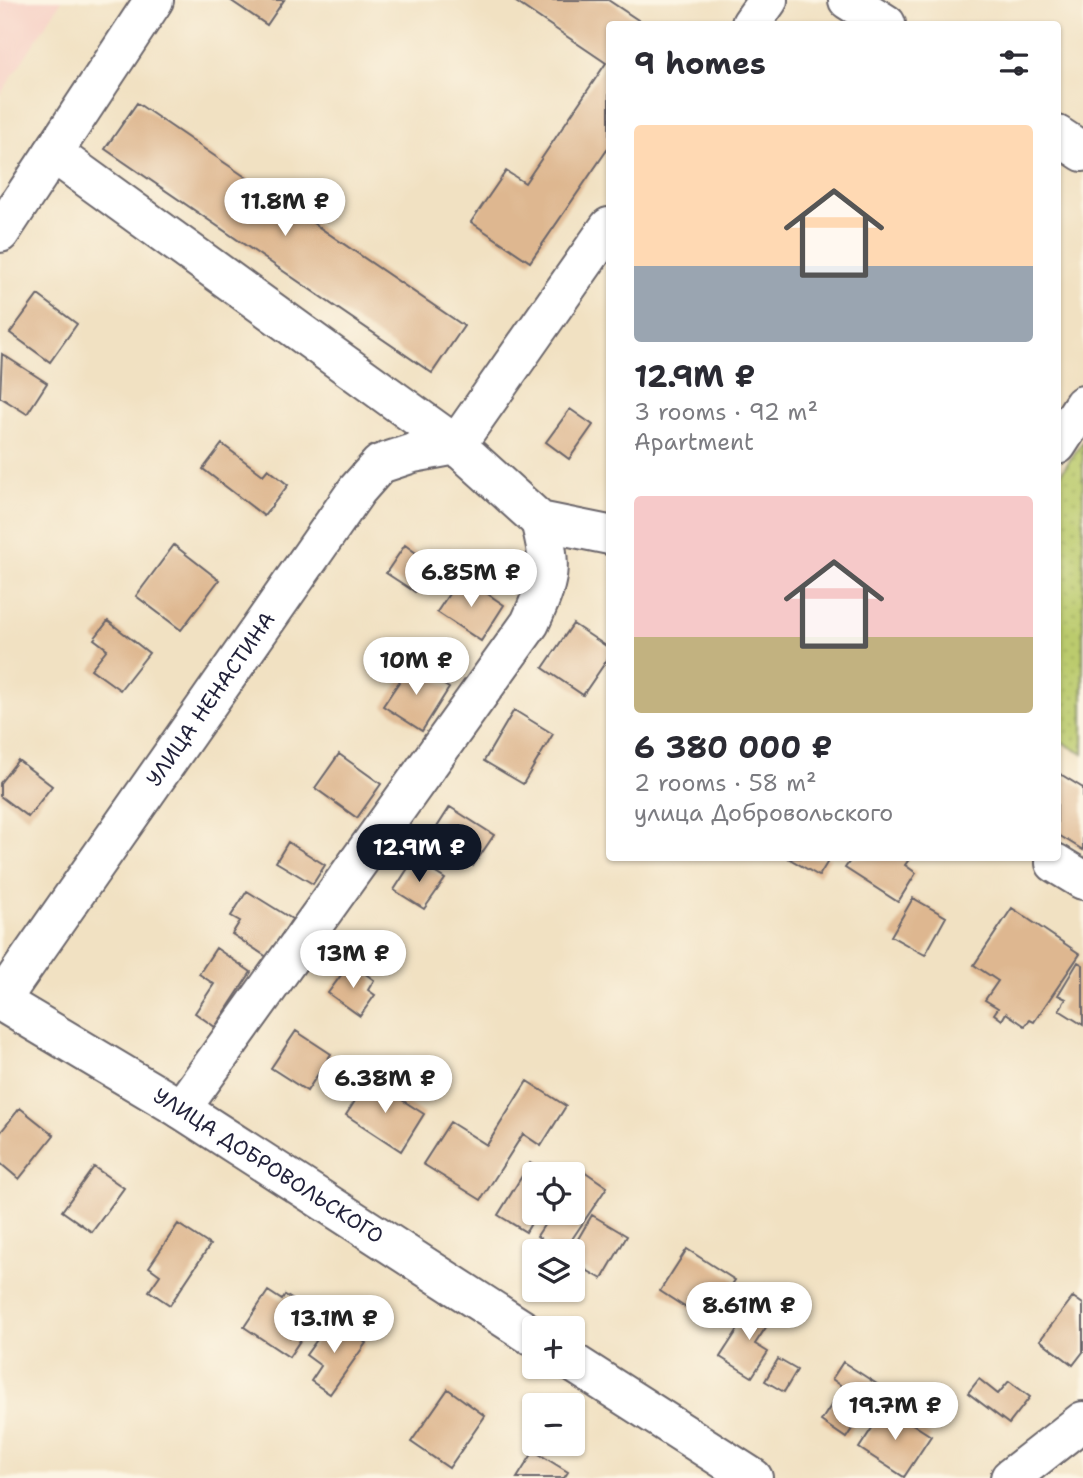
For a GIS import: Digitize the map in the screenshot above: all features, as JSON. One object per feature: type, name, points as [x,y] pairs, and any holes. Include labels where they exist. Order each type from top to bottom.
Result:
[{"type":"street","points":[[0,233],[155,0]]},
{"type":"street","points":[[753,21],[768,0]]},
{"type":"street","points":[[854,1],[882,21]]},
{"type":"street","points":[[1061,138],[1083,152]]},
{"type":"street","points":[[53,153],[456,445],[540,521],[606,535]]},
{"type":"street","points":[[456,445],[606,231]]},
{"type":"street","points":[[1061,439],[1083,405]]},
{"type":"street","name":"УЛИЦА НЕНАСТИНА","points":[[0,1001],[357,490],[380,464],[413,453],[456,445]]},
{"type":"street","points":[[181,1109],[530,623],[548,579],[550,557],[540,521]]},
{"type":"street","name":"УЛИЦА ДОБРОВОЛЬСКОГО","points":[[0,1001],[181,1109],[522,1330]]},
{"type":"street","points":[[585,1372],[736,1474]]},
{"type":"street","points":[[1010,1478],[1083,1421]]},
{"type":"shaded area","points":[[0,0],[62,0],[0,95]]},
{"type":"green space","points":[[1083,441],[1083,754],[1061,741],[1061,473]]},
{"type":"building","points":[[230,0],[284,0],[267,25]]},
{"type":"building","points":[[513,0],[608,0],[640,21],[606,21],[606,63]]},
{"type":"building","points":[[606,63],[606,151],[530,262],[471,222],[506,171],[525,183]]},
{"type":"building","points":[[137,103],[464,326],[432,373],[105,149]]},
{"type":"building","points":[[38,295],[77,324],[50,362],[10,333]]},
{"type":"building","points":[[2,354],[47,383],[27,414],[0,397]]},
{"type":"building","points":[[570,409],[593,425],[569,459],[546,442]]},
{"type":"building","points":[[222,444],[263,475],[268,469],[288,485],[264,516],[203,469]]},
{"type":"building","points":[[174,545],[219,580],[181,630],[136,596]]},
{"type":"building","points":[[405,545],[434,566],[415,592],[386,573]]},
{"type":"building","points":[[461,576],[504,605],[481,641],[437,612]]},
{"type":"building","points":[[108,621],[149,653],[120,690],[91,669],[107,649],[94,639]]},
{"type":"building","points":[[573,624],[606,646],[606,661],[583,695],[543,668]]},
{"type":"building","points":[[411,664],[449,688],[422,731],[383,706]]},
{"type":"building","points":[[514,710],[553,734],[523,784],[484,761]]},
{"type":"building","points":[[339,754],[381,784],[357,818],[315,788]]},
{"type":"building","points":[[18,760],[52,786],[28,817],[0,796],[0,783]]},
{"type":"building","points":[[1061,774],[1083,788],[1083,850],[1061,836]]},
{"type":"building","points":[[450,807],[494,835],[473,866],[430,838]]},
{"type":"building","points":[[288,842],[325,865],[313,884],[276,862]]},
{"type":"building","points":[[414,859],[445,879],[424,909],[394,890]]},
{"type":"building","points":[[793,861],[828,861],[819,876]]},
{"type":"building","points":[[850,861],[908,861],[905,865],[916,873],[898,902],[845,868]]},
{"type":"building","points":[[247,891],[292,919],[267,957],[232,934],[240,921],[231,916]]},
{"type":"building","points":[[913,898],[946,917],[925,955],[891,936]]},
{"type":"building","points":[[1012,908],[1080,954],[1034,1022],[1030,1020],[1025,1026],[1006,1013],[1002,1020],[994,1014],[998,1008],[985,1000],[998,981],[974,965]]},
{"type":"building","points":[[216,948],[251,972],[215,1027],[195,1013],[214,984],[199,974]]},
{"type":"building","points":[[1078,962],[1083,965],[1083,1025],[1059,1010],[1066,999],[1058,995]]},
{"type":"building","points":[[350,963],[374,980],[368,990],[375,995],[360,1016],[328,993]]},
{"type":"building","points":[[296,1031],[331,1054],[307,1091],[271,1068]]},
{"type":"building","points":[[369,1079],[424,1114],[401,1151],[346,1115]]},
{"type":"building","points":[[527,1081],[566,1106],[541,1146],[523,1134],[481,1200],[423,1164],[450,1122],[487,1145]]},
{"type":"building","points":[[20,1108],[54,1135],[19,1179],[0,1163],[0,1133]]},
{"type":"building","points":[[94,1167],[124,1188],[92,1232],[62,1211]]},
{"type":"building","points":[[585,1172],[607,1187],[585,1220]]},
{"type":"building","points":[[522,1176],[522,1225],[530,1225],[526,1232],[498,1215]]},
{"type":"building","points":[[592,1215],[627,1236],[602,1279],[585,1269],[585,1239],[578,1239]]},
{"type":"building","points":[[178,1224],[210,1245],[170,1305],[149,1291],[160,1275],[149,1267]]},
{"type":"building","points":[[544,1225],[581,1225],[572,1239],[541,1239],[537,1236]]},
{"type":"building","points":[[687,1249],[735,1280],[708,1322],[660,1291]]},
{"type":"building","points":[[268,1291],[282,1300],[285,1295],[317,1315],[289,1357],[244,1327]]},
{"type":"building","points":[[1073,1297],[1083,1304],[1083,1352],[1073,1365],[1040,1340]]},
{"type":"building","points":[[755,1303],[774,1315],[755,1344],[768,1352],[752,1377],[720,1357]]},
{"type":"building","points":[[332,1319],[366,1343],[330,1394],[311,1381],[321,1366],[306,1355]]},
{"type":"building","points":[[778,1359],[797,1370],[784,1392],[765,1381]]},
{"type":"building","points":[[843,1362],[880,1386],[846,1438],[821,1421],[843,1387],[832,1379]]},
{"type":"building","points":[[979,1379],[998,1394],[1009,1381],[1030,1397],[1009,1424],[968,1393]]},
{"type":"building","points":[[448,1389],[485,1416],[449,1468],[411,1442]]},
{"type":"building","points":[[886,1407],[931,1436],[904,1477],[859,1448]]},
{"type":"building","points":[[531,1456],[542,1456],[568,1472],[564,1478],[517,1478]]}]
